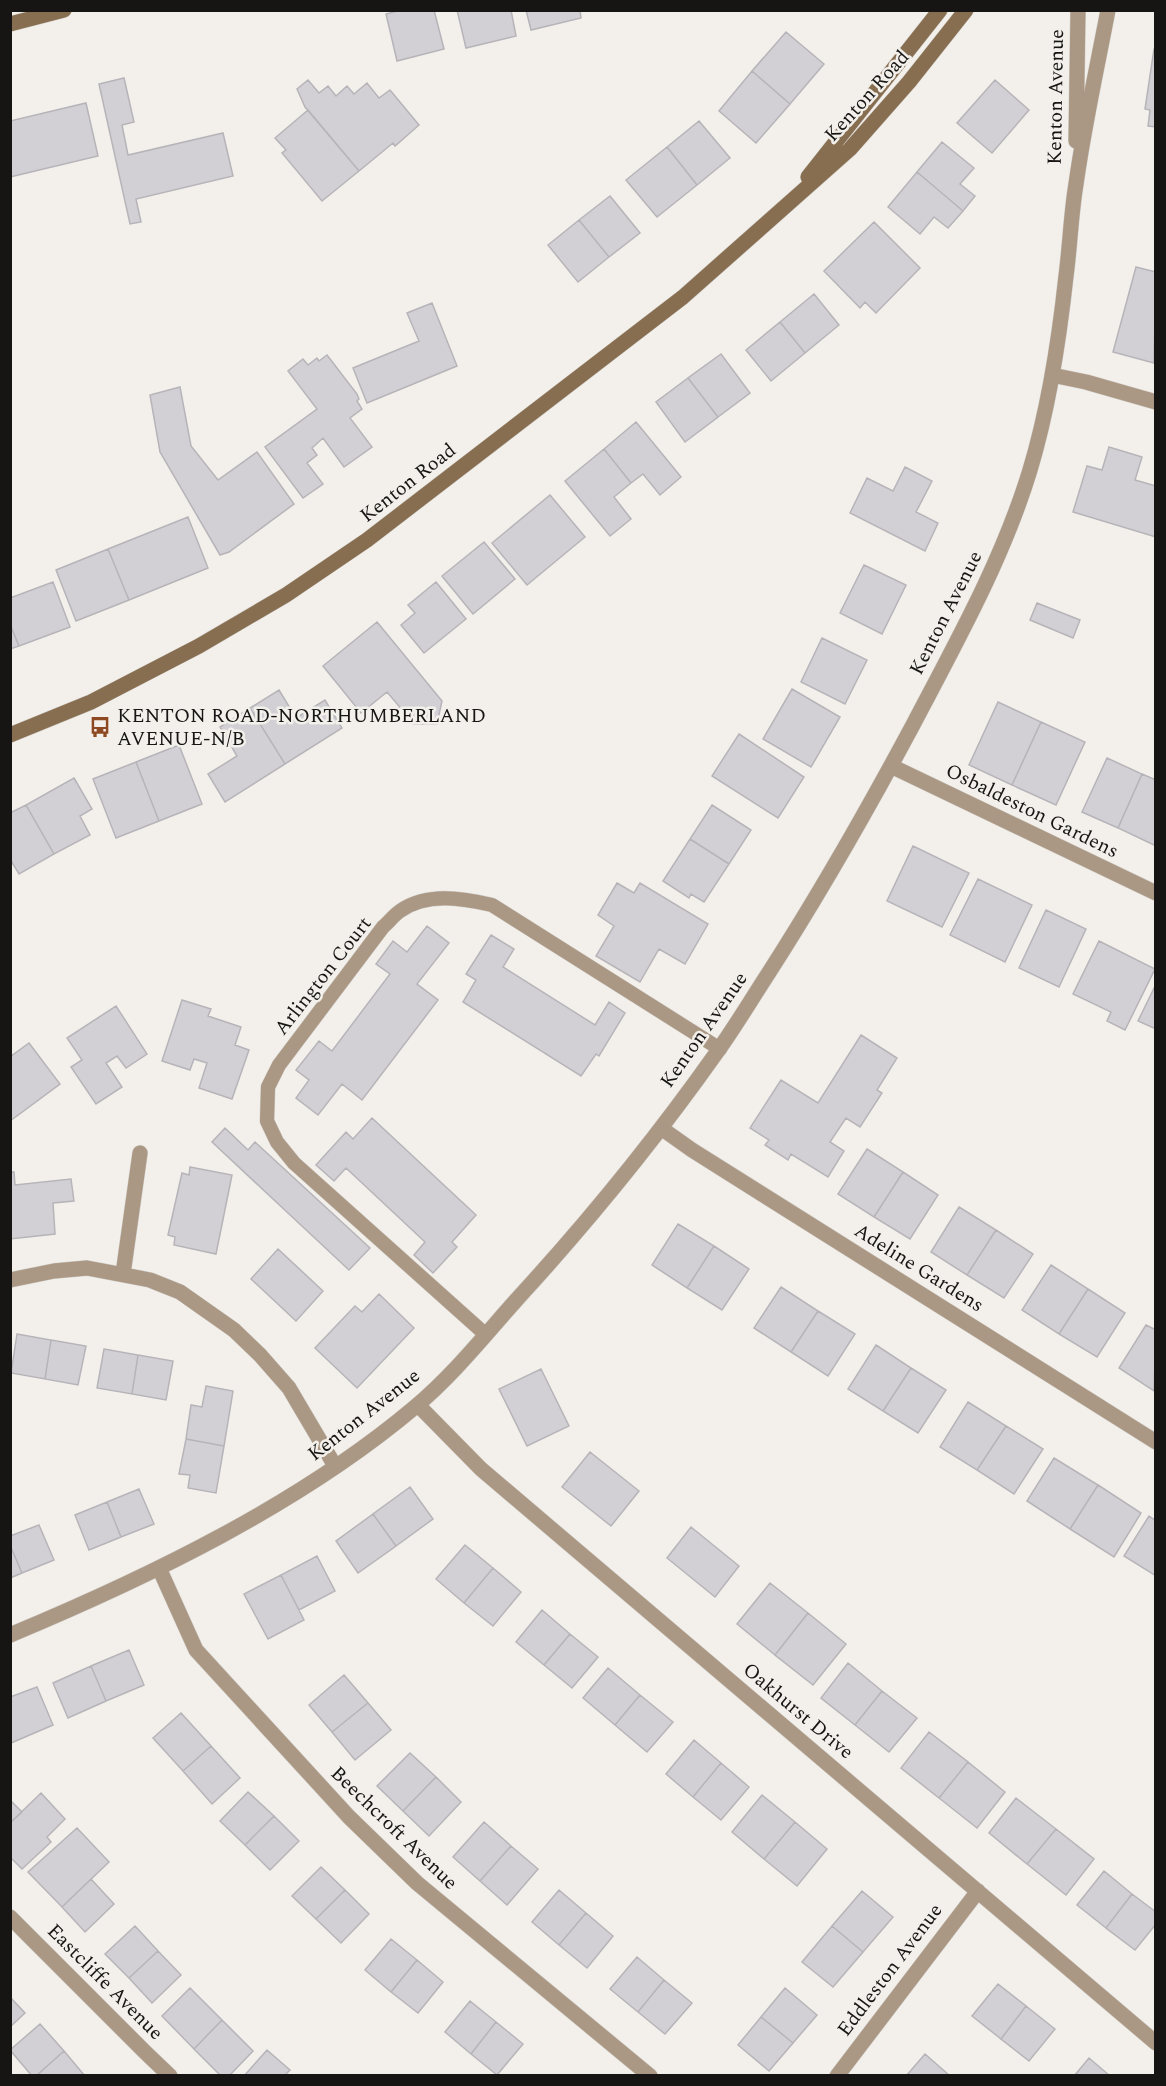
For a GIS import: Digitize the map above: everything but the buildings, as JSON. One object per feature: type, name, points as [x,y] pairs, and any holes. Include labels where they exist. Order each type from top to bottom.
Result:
[{"type":"street","points":[[10,24],[64,10]]},
{"type":"street","name":"Kenton Road","points":[[790,201],[940,10]]},
{"type":"street","name":"Kenton Road","points":[[10,735],[91,702],[199,646],[286,595],[367,540],[683,297],[850,149],[909,82],[966,10]]},
{"type":"street","name":"Kenton Avenue","points":[[1076,183],[1078,10]]},
{"type":"street","name":"Kenton Avenue","points":[[10,1635],[159,1568],[246,1521],[335,1466],[418,1405],[563,1248],[661,1128],[720,1049],[808,911],[891,766],[975,608],[1000,552],[1042,429],[1066,283],[1076,183],[1108,10]]},
{"type":"street","points":[[1052,375],[1086,382],[1155,402]]},
{"type":"street","name":"Osbaldeston Gardens","points":[[891,766],[1155,893]]},
{"type":"street","name":"Adeline Gardens","points":[[661,1128],[692,1150],[1155,1442]]},
{"type":"street","points":[[123,1274],[140,1153]]},
{"type":"street","points":[[10,1280],[87,1268],[150,1280],[180,1292],[234,1330],[260,1355],[289,1388],[335,1466]]},
{"type":"street","name":"Oakhurst Drive","points":[[418,1405],[481,1469],[1155,2043]]},
{"type":"street","name":"Beechcroft Avenue","points":[[159,1568],[196,1650],[349,1817],[417,1883],[650,2076]]},
{"type":"street","name":"Eddleston Avenue","points":[[837,2076],[978,1891]]},
{"type":"street","name":"Eastcliffe Avenue","points":[[10,1917],[170,2076]]},
{"type":"lane","name":"Arlington Court","points":[[485,1334],[294,1163],[277,1142],[267,1121],[268,1087],[279,1065],[383,927],[400,911],[437,898],[464,898],[492,905],[720,1049]]},
{"type":"place","name":"KENTON ROAD-NORTHUMBERLAND AVENUE-N/B","points":[[100,727]]}]
